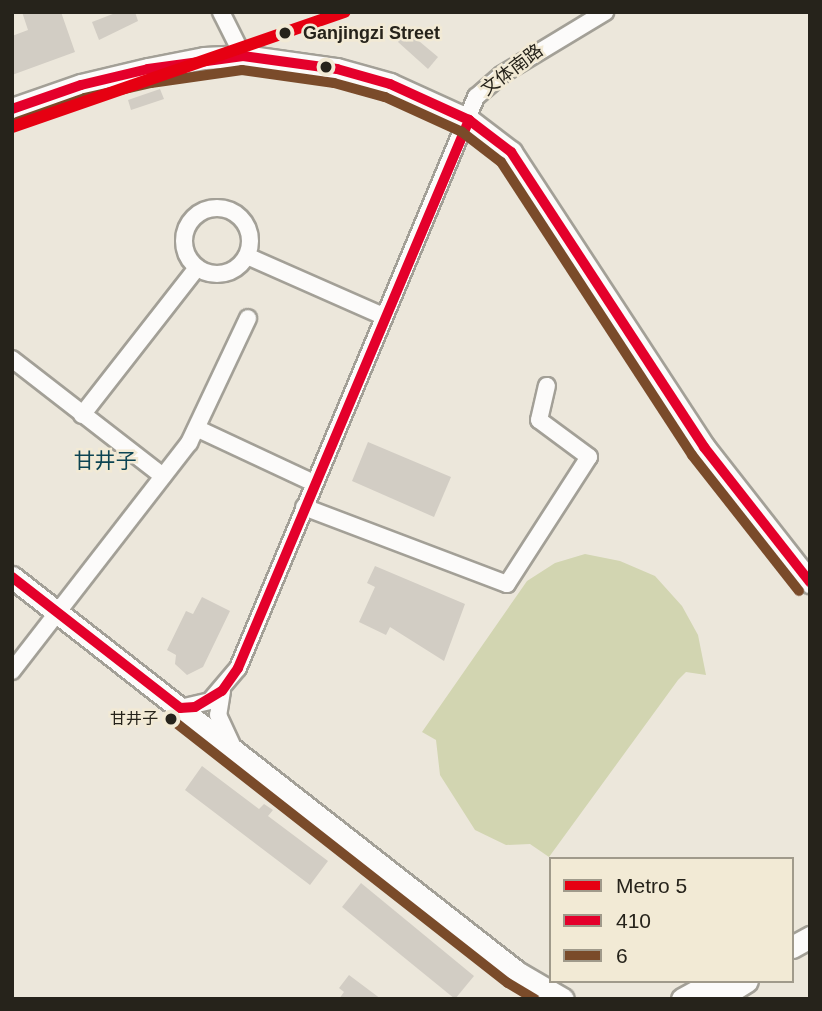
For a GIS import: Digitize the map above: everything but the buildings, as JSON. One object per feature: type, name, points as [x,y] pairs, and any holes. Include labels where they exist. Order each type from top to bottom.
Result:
[{"type":"street","points":[[221,12],[243,56]]},
{"type":"street","points":[[568,30],[572,12]]},
{"type":"street","name":"文体南路","points":[[222,691],[238,668],[383,316],[477,97],[501,75],[568,30],[605,12]]},
{"type":"street","points":[[12,109],[81,85],[148,69],[204,58],[243,56],[337,69],[390,84],[469,120],[511,152],[704,447],[810,582]]},
{"type":"street","points":[[210,208],[240,216],[250,235],[247,256],[230,271],[219,274],[197,268],[189,260],[183,238],[192,218],[210,208]]},
{"type":"street","points":[[247,256],[383,316]]},
{"type":"street","points":[[82,415],[197,268]]},
{"type":"street","points":[[12,671],[198,429],[248,318]]},
{"type":"street","points":[[12,359],[163,476]]},
{"type":"street","points":[[304,507],[507,584],[589,457],[539,420],[547,386]]},
{"type":"street","points":[[198,429],[314,483]]},
{"type":"street","points":[[12,577],[517,972],[564,999]]},
{"type":"street","points":[[180,708],[203,704],[222,691]]},
{"type":"street","points":[[222,691],[220,726],[240,755]]},
{"type":"street","points":[[682,999],[710,983]]},
{"type":"street","points":[[718,999],[744,983]]},
{"type":"green space","points":[[585,554],[620,561],[655,576],[682,606],[698,635],[706,675],[686,672],[678,680],[549,857],[530,844],[506,845],[475,830],[440,775],[436,740],[422,732],[527,581],[555,563]]},
{"type":"metro line","name":"5","points":[[12,127],[345,12]]},
{"type":"transit line","name":"410","points":[[12,109],[81,85],[148,69],[243,56],[337,69],[390,84],[469,120],[511,152],[704,447],[810,582]]},
{"type":"transit line","name":"6","points":[[17,122],[85,98],[151,83],[242,70],[334,83],[385,97],[462,132],[501,162],[692,455],[799,591]]},
{"type":"transit line","name":"410","points":[[12,577],[180,708],[195,707],[222,691],[238,668],[469,120]]},
{"type":"transit line","name":"6","points":[[171,719],[508,983],[535,999]]},
{"type":"place","name":"Ganjingzi Street","points":[[285,33]]},
{"type":"place","name":"甘井子","points":[[171,719]]},
{"type":"district","name":"甘井子","points":[[105,461]]}]
